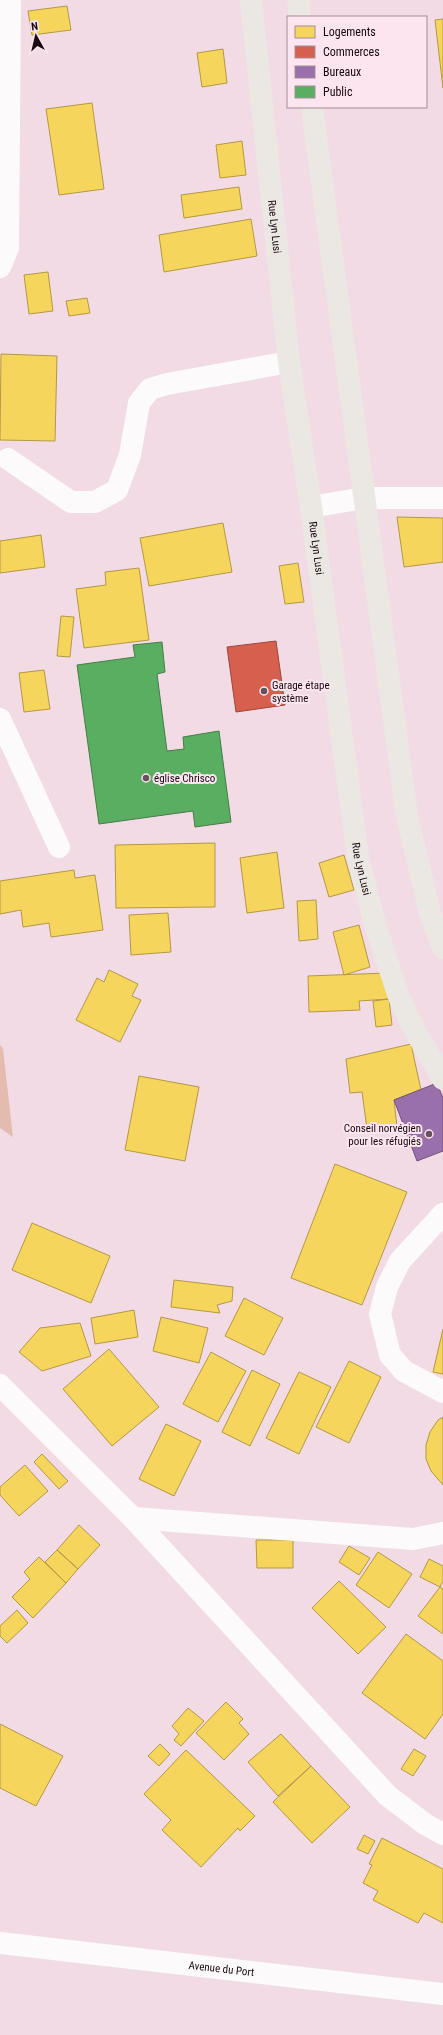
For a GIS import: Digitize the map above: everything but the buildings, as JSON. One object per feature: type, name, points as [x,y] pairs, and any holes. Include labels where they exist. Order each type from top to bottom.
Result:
[{"type":"main road","name":"Rue Lyn Lusi","points":[[251,0],[289,362],[311,506],[358,857],[375,924],[399,997],[415,1031],[443,1079]]},
{"type":"main road","points":[[298,0],[300,16]]},
{"type":"main road","points":[[312,108],[407,816],[430,913],[443,948]]},
{"type":"street","points":[[0,267],[8,248],[10,0]]},
{"type":"street","points":[[8,459],[71,502],[95,502],[117,490],[130,455],[139,403],[150,389],[167,384],[289,362]]},
{"type":"street","points":[[311,506],[364,498],[443,498]]},
{"type":"street","points":[[0,719],[59,847]]},
{"type":"street","points":[[443,1214],[400,1261],[387,1287],[380,1314],[390,1355],[404,1371],[443,1392]]},
{"type":"street","points":[[0,1385],[133,1518],[388,1796],[425,1824],[443,1834]]},
{"type":"street","points":[[133,1518],[413,1538],[443,1533]]},
{"type":"street","name":"Avenue du Port","points":[[0,1943],[443,1994]]},
{"type":"shaded area","points":[[0,1045],[3,1049],[13,1137],[0,1128]]},
{"type":"place","name":"Garage étape système","points":[[264,691]]},
{"type":"place","name":"église Chrisco","points":[[146,778]]},
{"type":"place","name":"Conseil norvégien pour les réfugiés","points":[[429,1134]]}]
